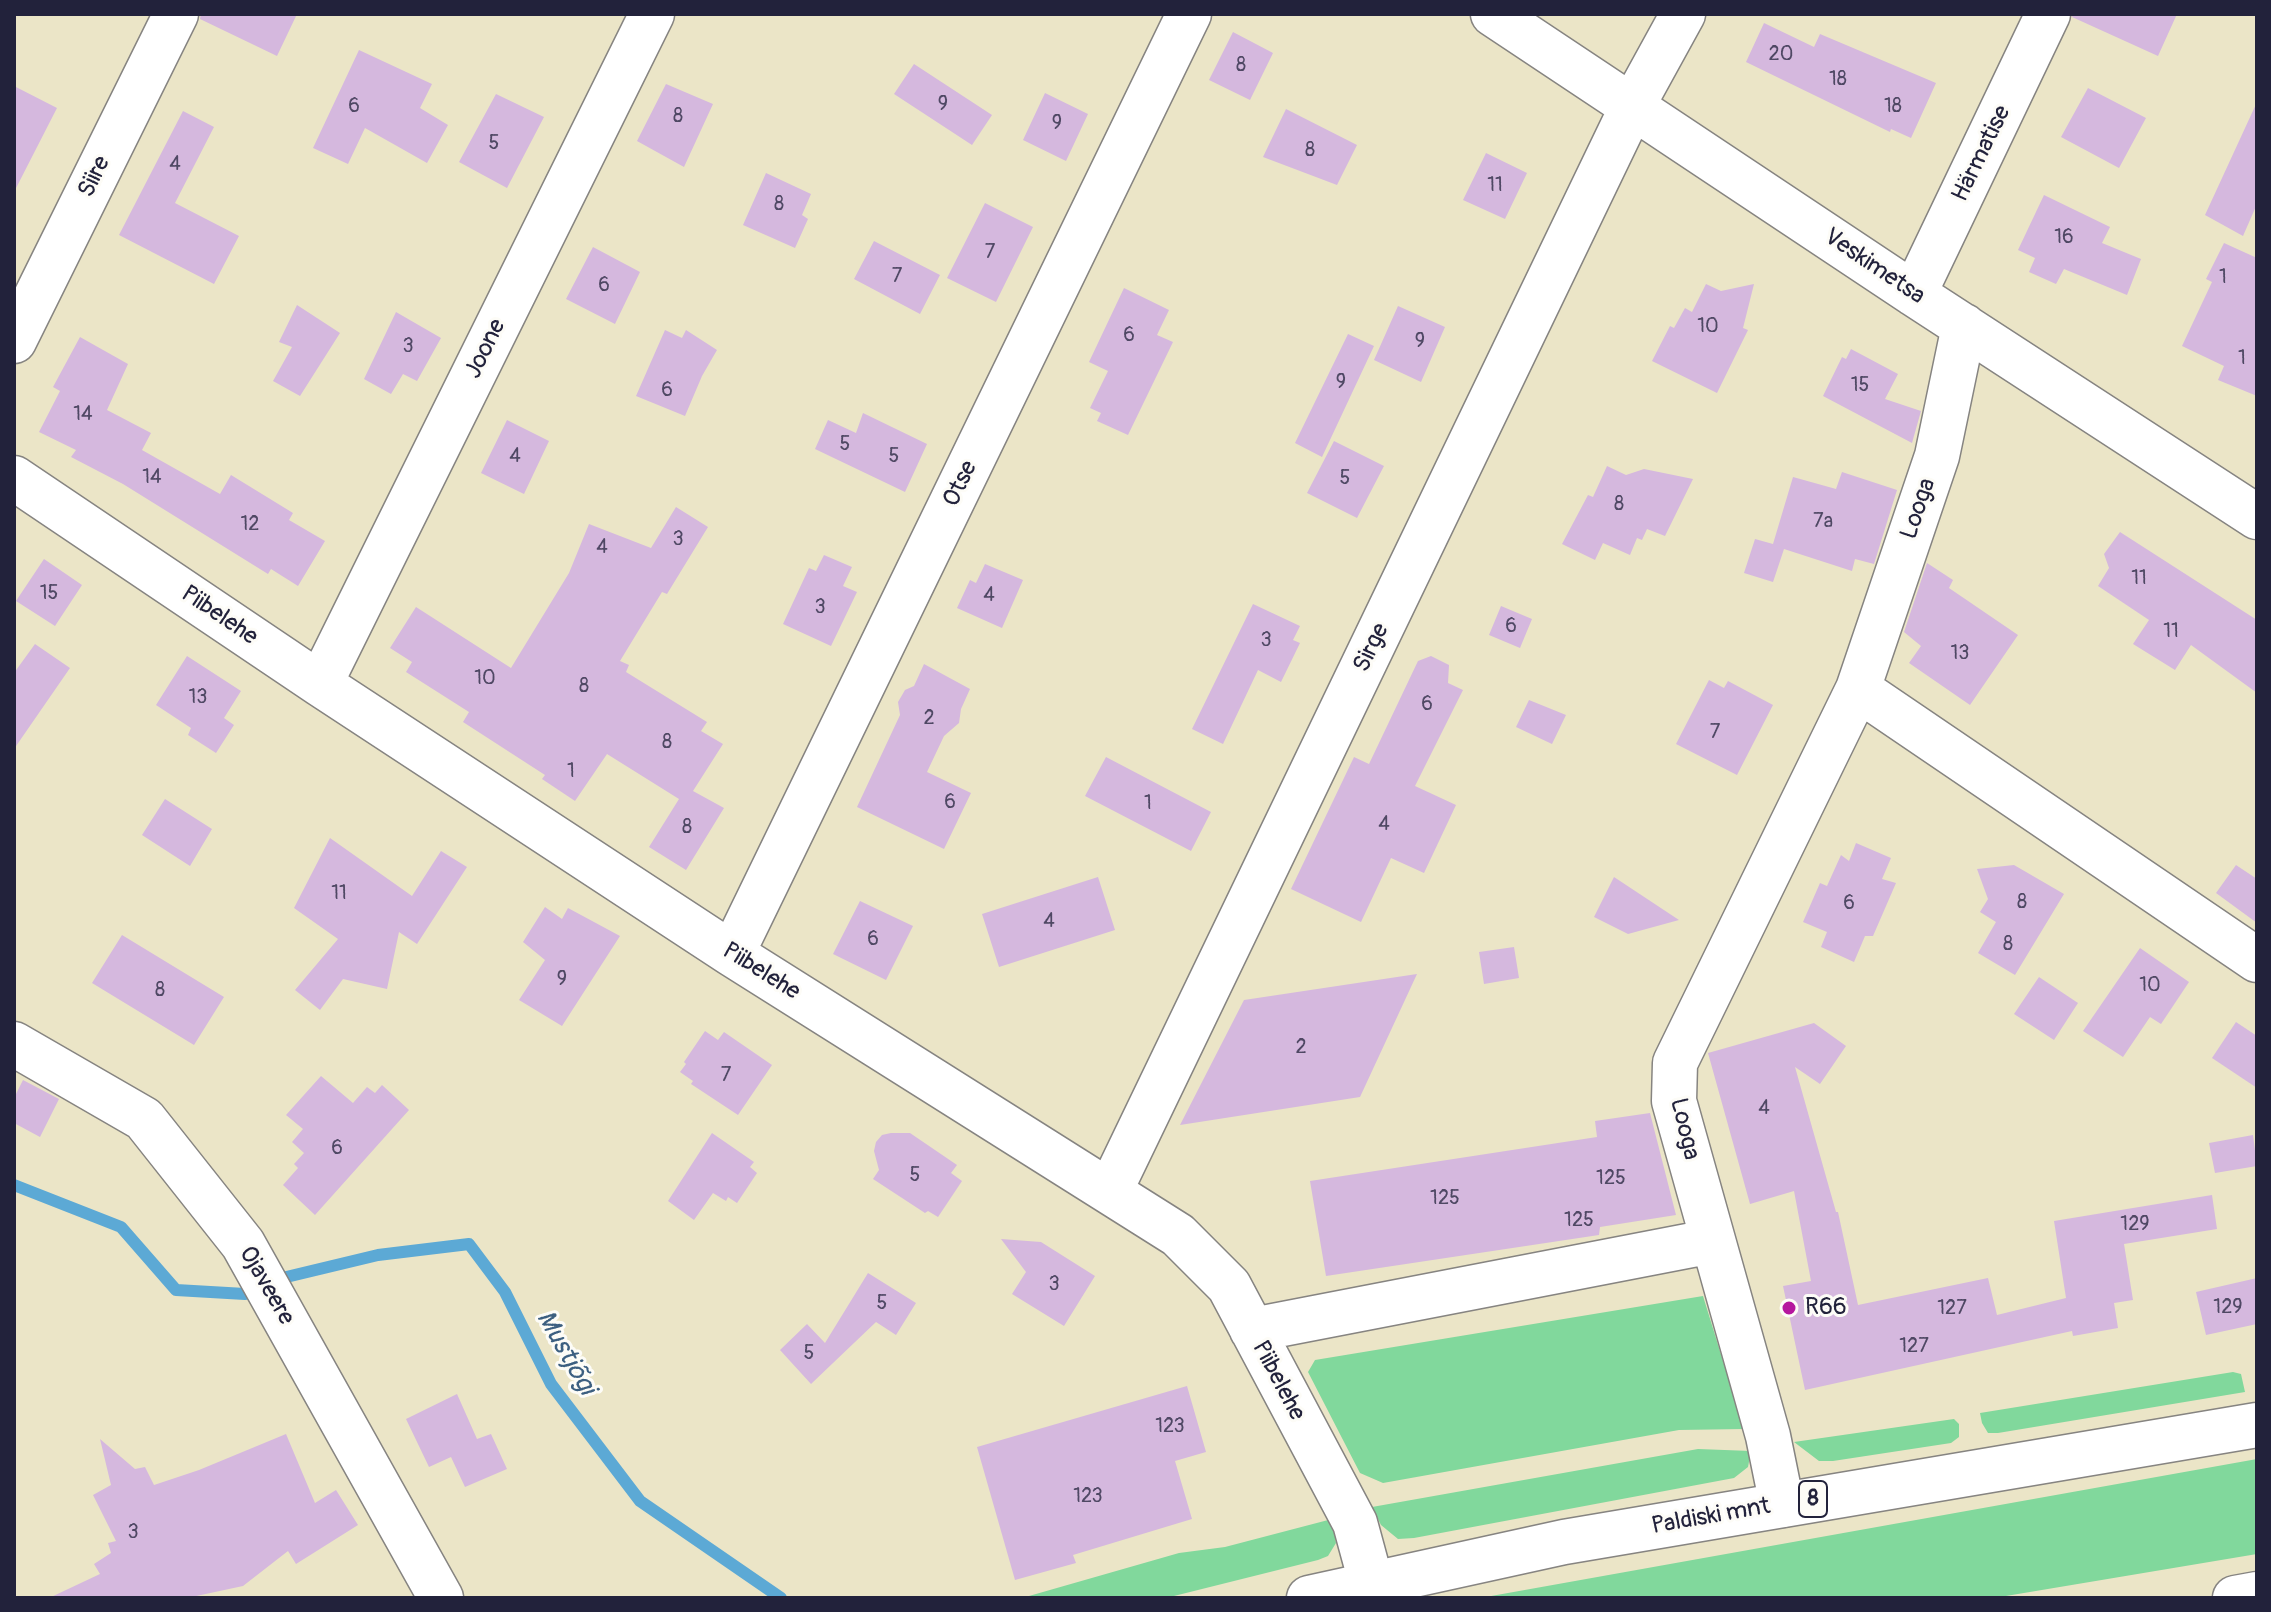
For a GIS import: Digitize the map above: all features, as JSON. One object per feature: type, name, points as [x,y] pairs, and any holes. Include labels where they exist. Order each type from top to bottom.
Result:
[{"type":"street","name":"Siire","points":[[14,341],[176,14]]},
{"type":"street","name":"Joone","points":[[320,684],[652,14]]},
{"type":"street","name":"Otse","points":[[732,954],[1189,14]]},
{"type":"street","name":"Veskimetsa","points":[[1493,14],[2257,517]]},
{"type":"street","name":"Sirge","points":[[1110,1191],[1633,105],[1683,14]]},
{"type":"street","name":"Härmatise","points":[[1914,294],[2048,14]]},
{"type":"street","name":"Looga","points":[[1782,1505],[1768,1436],[1674,1101],[1675,1063],[1858,689],[1937,456],[1964,326]]},
{"type":"street","name":"Piibelehe","points":[[14,478],[320,684],[732,954],[1178,1235],[1229,1286],[1355,1523],[1374,1590]]},
{"type":"street","points":[[1858,689],[2257,960]]},
{"type":"street","name":"Ojaveere","points":[[14,1044],[144,1119],[243,1244],[441,1598]]},
{"type":"street","points":[[1252,1330],[1713,1241]]},
{"type":"street","name":"Paldiski mnt","points":[[1309,1598],[1374,1590],[1564,1542],[2257,1425]]},
{"type":"street","points":[[2235,1598],[2257,1594]]},
{"type":"green space","points":[[1703,1296],[1744,1429],[1679,1430],[1383,1483],[1360,1473],[1308,1372],[1315,1360]]},
{"type":"green space","points":[[2233,1372],[2241,1374],[2245,1392],[1998,1433],[1988,1433],[1980,1413]]},
{"type":"green space","points":[[1954,1419],[1959,1424],[1959,1437],[1951,1443],[1833,1461],[1819,1461],[1794,1442]]},
{"type":"green space","points":[[1698,1449],[1751,1451],[1748,1467],[1734,1478],[1414,1538],[1398,1539],[1381,1525],[1372,1507]]},
{"type":"green space","points":[[2257,1459],[2257,1554],[1994,1598],[1480,1598]]},
{"type":"green space","points":[[1332,1519],[1336,1543],[1328,1556],[1318,1560],[1166,1598],[1022,1598],[1179,1553],[1225,1547]]},
{"type":"building","points":[[201,14],[297,14],[277,56],[200,19]]},
{"type":"building","points":[[2073,14],[2177,14],[2158,56],[2072,17]]},
{"type":"building","points":[[1764,23],[1814,47],[1820,34],[1936,83],[1911,138],[1891,129],[1890,132],[1746,62]]},
{"type":"building","points":[[1233,32],[1273,53],[1250,100],[1209,80]]},
{"type":"building","points":[[359,50],[432,84],[420,108],[448,125],[427,163],[365,128],[348,164],[313,148]]},
{"type":"building","points":[[914,64],[992,115],[972,145],[894,94]]},
{"type":"building","points":[[666,84],[713,104],[684,167],[637,141]]},
{"type":"building","points":[[14,86],[57,108],[14,192]]},
{"type":"building","points":[[2088,88],[2146,118],[2119,168],[2061,137]]},
{"type":"building","points":[[1045,93],[1088,114],[1066,161],[1023,140]]},
{"type":"building","points":[[496,94],[544,117],[507,188],[459,162]]},
{"type":"building","points":[[2257,102],[2257,204],[2243,236],[2205,215]]},
{"type":"building","points":[[1286,109],[1357,145],[1337,185],[1263,157]]},
{"type":"building","points":[[183,111],[214,127],[175,203],[239,236],[214,284],[119,235]]},
{"type":"building","points":[[1486,153],[1527,173],[1505,219],[1463,200]]},
{"type":"building","points":[[766,173],[811,194],[802,215],[808,219],[795,248],[743,225]]},
{"type":"building","points":[[2044,195],[2110,227],[2102,243],[2141,259],[2127,295],[2064,269],[2056,284],[2029,272],[2035,258],[2018,250]]},
{"type":"building","points":[[985,203],[1033,227],[996,302],[947,278]]},
{"type":"building","points":[[874,241],[940,275],[920,314],[854,279]]},
{"type":"building","points":[[2224,243],[2257,258],[2257,396],[2218,380],[2224,366],[2182,346],[2212,282],[2206,279]]},
{"type":"building","points":[[593,247],[640,272],[615,324],[566,299]]},
{"type":"building","points":[[1706,284],[1721,291],[1754,284],[1743,328],[1748,330],[1717,393],[1652,361],[1670,326],[1674,328],[1685,308],[1692,312]]},
{"type":"building","points":[[1124,288],[1169,310],[1157,335],[1173,342],[1128,435],[1097,421],[1101,413],[1090,408],[1108,371],[1089,362]]},
{"type":"building","points":[[297,305],[340,333],[300,396],[273,381],[292,347],[279,342]]},
{"type":"building","points":[[1398,306],[1445,327],[1421,382],[1374,360]]},
{"type":"building","points":[[396,312],[441,338],[417,381],[403,374],[391,394],[364,379]]},
{"type":"building","points":[[665,330],[682,338],[686,330],[717,350],[685,416],[636,396]]},
{"type":"building","points":[[1348,334],[1374,346],[1322,457],[1295,443]]},
{"type":"building","points":[[80,337],[128,364],[107,410],[151,433],[142,450],[220,494],[231,475],[293,513],[289,520],[325,541],[298,586],[271,569],[268,574],[123,484],[71,457],[76,450],[39,432],[60,391],[53,387]]},
{"type":"building","points":[[1851,349],[1898,374],[1885,399],[1921,411],[1912,443],[1823,396],[1842,357],[1846,359]]},
{"type":"building","points":[[863,413],[927,444],[905,492],[815,449],[828,420],[856,433]]},
{"type":"building","points":[[507,420],[549,441],[524,494],[481,473]]},
{"type":"building","points":[[1334,441],[1384,466],[1357,518],[1307,493]]},
{"type":"building","points":[[1607,466],[1626,475],[1644,469],[1693,479],[1665,536],[1647,529],[1642,540],[1637,538],[1630,555],[1603,543],[1595,560],[1562,544],[1588,495],[1593,497]]},
{"type":"building","points":[[1842,472],[1897,490],[1874,564],[1855,559],[1852,571],[1784,549],[1773,582],[1744,573],[1755,539],[1773,544],[1793,477],[1836,489]]},
{"type":"building","points":[[676,507],[708,527],[667,594],[662,592],[620,661],[629,665],[626,672],[707,722],[701,731],[723,744],[693,791],[724,808],[686,870],[649,847],[679,799],[607,754],[575,801],[542,779],[545,775],[463,722],[469,712],[406,672],[412,662],[390,648],[416,607],[511,668],[569,573],[589,524],[651,548]]},
{"type":"building","points":[[2120,532],[2257,620],[2257,693],[2191,645],[2175,670],[2133,644],[2149,620],[2098,586],[2109,568],[2104,554]]},
{"type":"building","points":[[824,555],[852,567],[843,586],[857,592],[831,646],[783,624],[809,568],[816,571]]},
{"type":"building","points":[[44,559],[82,585],[55,626],[16,601]]},
{"type":"building","points":[[1927,563],[1953,580],[1949,588],[2018,635],[1970,705],[1909,663],[1921,646],[1904,632]]},
{"type":"building","points":[[985,564],[1023,580],[1002,628],[957,608],[970,580],[976,583]]},
{"type":"building","points":[[1253,604],[1300,626],[1293,640],[1300,643],[1281,682],[1258,670],[1223,744],[1192,729]]},
{"type":"building","points":[[1501,606],[1532,619],[1520,648],[1489,635]]},
{"type":"building","points":[[35,644],[70,668],[14,749],[14,673]]},
{"type":"building","points":[[187,656],[241,691],[224,718],[234,725],[216,753],[188,735],[191,728],[156,705]]},
{"type":"building","points":[[1431,656],[1449,665],[1448,683],[1463,690],[1415,786],[1456,805],[1424,873],[1391,858],[1361,922],[1291,889],[1354,757],[1369,764],[1418,661]]},
{"type":"building","points":[[924,664],[970,689],[961,709],[959,723],[944,736],[927,772],[971,793],[944,849],[857,807],[900,715],[898,702],[905,690],[914,686]]},
{"type":"building","points":[[1709,680],[1724,688],[1728,681],[1773,705],[1737,775],[1676,744]]},
{"type":"building","points":[[1529,700],[1566,715],[1552,744],[1516,727]]},
{"type":"building","points":[[1106,757],[1211,812],[1191,851],[1085,796]]},
{"type":"building","points":[[165,799],[212,829],[190,866],[142,835]]},
{"type":"building","points":[[330,838],[412,896],[441,851],[467,867],[417,944],[399,932],[387,989],[343,979],[320,1010],[295,990],[338,939],[294,908]]},
{"type":"building","points":[[1856,843],[1891,858],[1882,879],[1896,883],[1873,936],[1865,936],[1854,962],[1821,947],[1827,932],[1803,922],[1820,883],[1827,886],[1841,855],[1849,861]]},
{"type":"building","points":[[2014,865],[2064,894],[2015,975],[1978,953],[1996,922],[1980,912],[1988,899],[1977,869]]},
{"type":"building","points":[[2236,865],[2257,879],[2257,923],[2216,893]]},
{"type":"building","points":[[1098,877],[1115,930],[999,967],[982,914]]},
{"type":"building","points":[[1614,877],[1679,920],[1628,934],[1594,917]]},
{"type":"building","points":[[860,901],[913,926],[886,980],[833,954]]},
{"type":"building","points":[[545,907],[562,919],[568,908],[620,936],[562,1026],[519,1000],[545,960],[523,942]]},
{"type":"building","points":[[122,935],[224,997],[194,1045],[92,983]]},
{"type":"building","points":[[1514,947],[1519,978],[1484,984],[1479,952]]},
{"type":"building","points":[[2140,948],[2189,982],[2161,1024],[2150,1017],[2123,1057],[2083,1031]]},
{"type":"building","points":[[1417,974],[1360,1097],[1180,1125],[1244,1000]]},
{"type":"building","points":[[2039,977],[2078,1003],[2054,1040],[2014,1014]]},
{"type":"building","points":[[2236,1022],[2257,1036],[2257,1088],[2212,1058]]},
{"type":"building","points":[[1814,1023],[1846,1046],[1820,1084],[1795,1067],[1838,1212],[1858,1305],[1988,1278],[1997,1315],[2066,1298],[2054,1221],[2212,1195],[2217,1229],[2124,1244],[2133,1300],[2114,1303],[2118,1328],[2073,1336],[2072,1331],[1805,1390],[1783,1286],[1811,1281],[1794,1191],[1750,1204],[1708,1053]]},
{"type":"building","points":[[705,1031],[718,1040],[724,1032],[772,1065],[738,1115],[691,1084],[693,1081],[680,1072]]},
{"type":"building","points":[[321,1076],[353,1103],[367,1087],[375,1093],[382,1085],[409,1110],[315,1215],[283,1185],[298,1168],[294,1164],[304,1153],[292,1142],[303,1129],[286,1115]]},
{"type":"building","points":[[23,1080],[59,1099],[40,1137],[14,1123],[14,1098]]},
{"type":"building","points":[[1650,1113],[1676,1215],[1600,1227],[1599,1235],[1326,1276],[1310,1181],[1597,1137],[1595,1121]]},
{"type":"building","points":[[712,1133],[754,1162],[750,1167],[757,1173],[737,1203],[713,1193],[694,1220],[668,1201]]},
{"type":"building","points":[[910,1133],[957,1165],[951,1173],[962,1181],[938,1217],[928,1211],[925,1213],[873,1179],[879,1170],[874,1151],[876,1142],[882,1135]]},
{"type":"building","points":[[2253,1135],[2257,1166],[2215,1173],[2209,1143]]},
{"type":"building","points":[[1001,1239],[1041,1242],[1095,1276],[1064,1326],[1012,1294],[1026,1272]]},
{"type":"building","points":[[868,1273],[916,1303],[896,1335],[876,1322],[811,1384],[780,1350],[807,1324],[825,1343]]},
{"type":"building","points":[[2257,1278],[2257,1324],[2206,1335],[2196,1292]]},
{"type":"building","points":[[1187,1386],[1206,1452],[1175,1461],[1192,1519],[1073,1555],[1076,1563],[1015,1580],[977,1447]]},
{"type":"building","points":[[457,1394],[477,1439],[491,1434],[507,1469],[465,1487],[451,1457],[429,1467],[406,1419]]},
{"type":"building","points":[[286,1434],[315,1503],[336,1490],[358,1525],[296,1564],[288,1551],[243,1586],[187,1598],[49,1598],[100,1574],[94,1564],[111,1553],[108,1543],[116,1541],[93,1495],[111,1485],[100,1439],[135,1469],[145,1467],[154,1485]]},
{"type":"waterway","name":"Mustjõgi","points":[[14,1185],[121,1227],[176,1290],[245,1294]]},
{"type":"waterway","name":"Mustjõgi","points":[[278,1279],[378,1255],[469,1244],[505,1292],[551,1384],[640,1501],[781,1598]]},
{"type":"place","name":"R66","points":[[1789,1308]]}]
